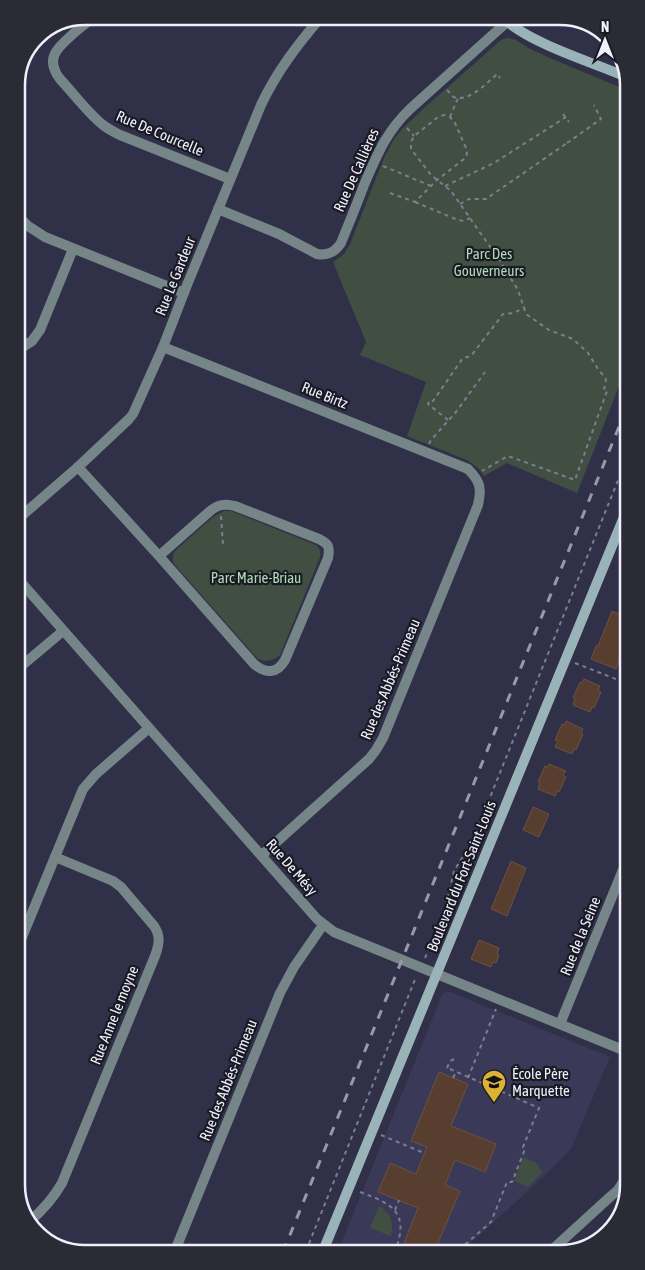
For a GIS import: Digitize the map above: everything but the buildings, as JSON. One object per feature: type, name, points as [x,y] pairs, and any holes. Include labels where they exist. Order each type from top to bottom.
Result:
[{"type":"street","name":"Rue De Courcelle","points":[[84,25],[58,48],[53,59],[53,66],[60,79],[95,118],[104,126],[120,135],[230,179]]},
{"type":"street","name":"Rue Le Gardeur","points":[[25,513],[78,467],[134,414],[269,88],[287,58],[314,25]]},
{"type":"street","name":"Rue De Callières","points":[[218,209],[279,234],[317,254],[322,255],[333,252],[341,243],[378,152],[390,131],[410,109],[497,25]]},
{"type":"street","points":[[511,25],[546,44],[619,74]]},
{"type":"street","points":[[25,223],[36,232],[73,249],[184,293]]},
{"type":"street","points":[[25,346],[32,341],[40,330],[73,249]]},
{"type":"street","name":"Rue Birtz","points":[[163,346],[477,473]]},
{"type":"street","points":[[78,467],[254,664],[266,671],[273,671],[285,660],[329,552],[326,542],[235,506],[220,504],[214,507],[159,556]]},
{"type":"street","name":"Rue des Abbés-Primeau","points":[[262,856],[369,760],[383,738],[478,505],[480,494],[477,473]]},
{"type":"street","name":"Boulevard du Fort-Saint-Louis","points":[[325,1245],[620,527]]},
{"type":"street","name":"Rue De Mésy","points":[[25,587],[323,925],[334,932],[620,1049]]},
{"type":"street","points":[[25,663],[63,631]]},
{"type":"street","points":[[25,930],[80,795],[87,783],[149,728]]},
{"type":"street","name":"Rue Anne le moyne","points":[[34,1217],[49,1203],[62,1183],[155,956],[159,940],[158,932],[154,926],[118,884],[55,857]]},
{"type":"street","name":"Rue de la Seine","points":[[560,1024],[620,877]]},
{"type":"street","name":"Rue des Abbés-Primeau","points":[[177,1245],[280,993],[294,967],[323,925]]},
{"type":"street","points":[[557,1245],[620,1187]]},
{"type":"path","points":[[445,88],[452,96],[458,98],[465,97],[474,93],[497,74],[500,78]]},
{"type":"path","points":[[450,117],[458,98]]},
{"type":"path","points":[[460,204],[469,199],[486,199],[568,144],[601,119],[594,105]]},
{"type":"path","points":[[563,114],[569,122]]},
{"type":"path","points":[[416,202],[431,186],[438,180],[464,159],[466,148],[455,123],[450,117],[444,115],[438,117],[414,136],[411,142],[411,149],[431,175],[438,180],[451,191],[500,261],[518,290],[525,306],[526,314],[549,330],[573,339],[588,352],[606,379],[604,390],[607,391],[575,480],[508,456],[477,473]]},
{"type":"path","points":[[445,186],[494,163],[566,117]]},
{"type":"path","points":[[405,125],[414,136]]},
{"type":"path","points":[[380,165],[431,186]]},
{"type":"path","points":[[390,192],[458,220],[464,221],[470,218]]},
{"type":"path","points":[[448,420],[428,404],[430,400],[433,401],[462,358],[471,356],[503,314],[514,313],[525,306]]},
{"type":"path","points":[[428,446],[485,372]]},
{"type":"path","name":"Boulevard du Fort-Saint-Louis","points":[[424,960],[446,905],[454,871],[470,847],[620,478]]},
{"type":"path","points":[[221,514],[223,545]]},
{"type":"path","points":[[575,663],[620,681]]},
{"type":"path","points":[[308,1245],[416,978]]},
{"type":"path","points":[[468,1078],[496,1009]]},
{"type":"path","points":[[457,1058],[450,1061],[448,1069],[540,1108],[523,1147],[525,1149],[512,1182],[507,1182],[491,1222],[466,1245]]},
{"type":"path","points":[[453,1078],[456,1072]]},
{"type":"path","points":[[372,1132],[424,1154]]},
{"type":"path","points":[[360,1192],[387,1203],[395,1210],[400,1228],[398,1245]]},
{"type":"path","points":[[395,1210],[399,1200]]},
{"type":"shaded area","name":"École Père Marquette","points":[[445,992],[450,992],[610,1057],[571,1149],[468,1245],[341,1245],[341,1244],[442,995]]},
{"type":"green space","name":"Parc Des Gouverneurs","points":[[507,38],[514,39],[530,49],[620,87],[620,384],[577,493],[507,463],[484,476],[478,468],[467,460],[407,436],[426,382],[360,355],[366,342],[333,262],[344,254],[350,244],[384,158],[394,139],[422,110],[501,40]]},
{"type":"green space","name":"Parc Marie-Briau","points":[[224,511],[231,511],[316,545],[320,550],[320,557],[280,655],[272,660],[258,659],[174,564],[173,557],[176,550],[213,517]]},
{"type":"green space","points":[[523,1157],[535,1162],[543,1172],[528,1187],[514,1181]]},
{"type":"green space","points":[[379,1206],[391,1218],[391,1236],[370,1228]]},
{"type":"railway","points":[[286,1245],[620,424]]},
{"type":"place","name":"École Père Marquette","points":[[494,1103]]}]
